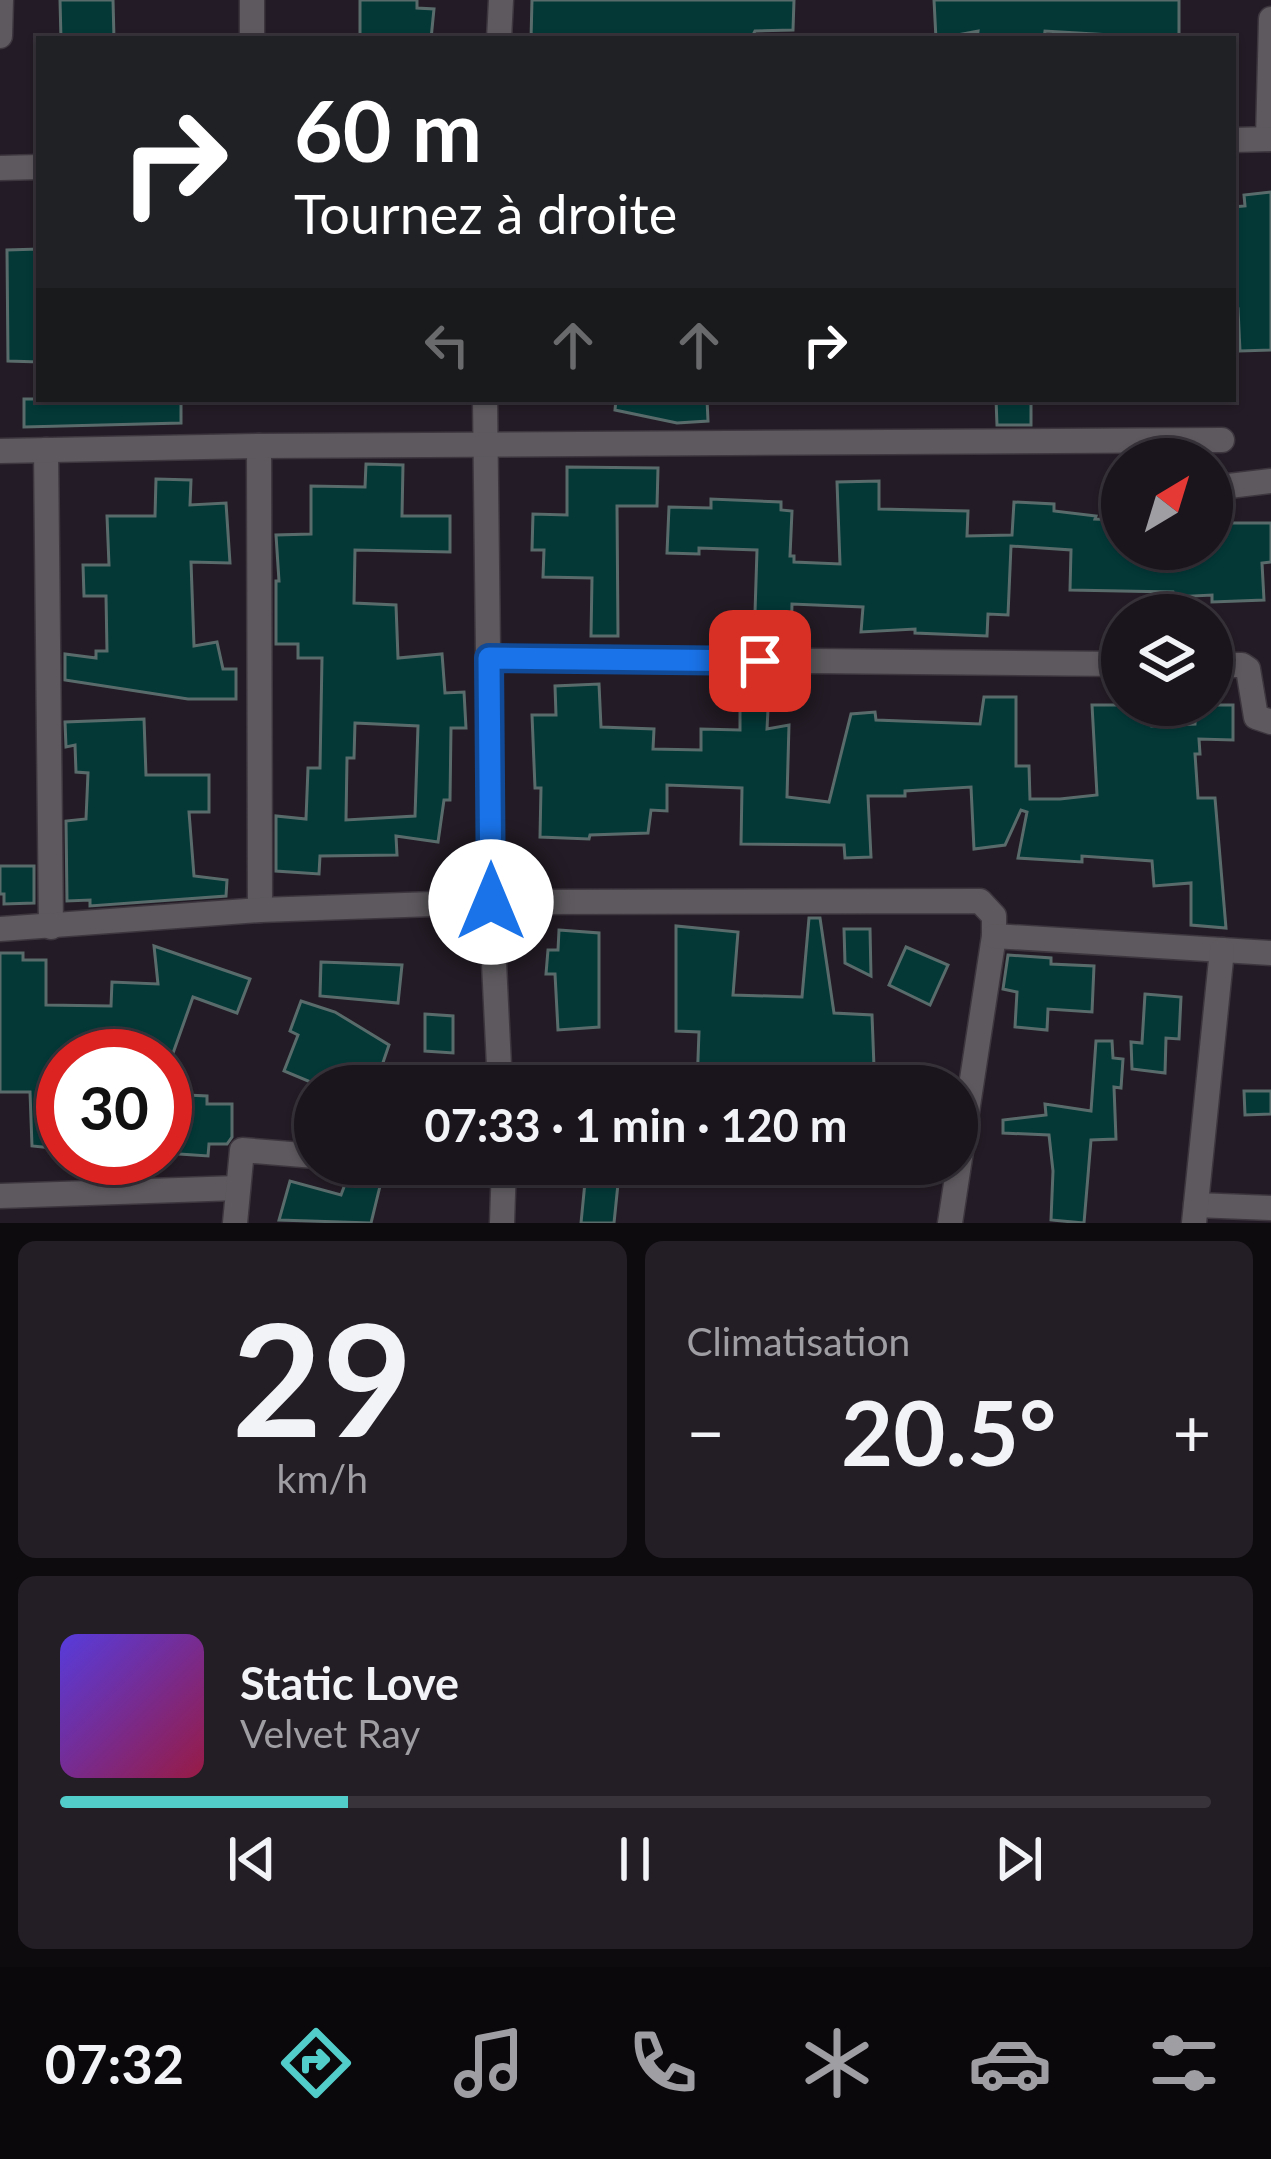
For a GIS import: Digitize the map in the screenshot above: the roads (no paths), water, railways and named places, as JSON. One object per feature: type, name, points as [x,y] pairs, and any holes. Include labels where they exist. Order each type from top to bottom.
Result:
[{"type":"street","points":[[0,36],[1,0]]},
{"type":"street","points":[[252,0],[252,36]]},
{"type":"street","points":[[499,36],[501,0]]},
{"type":"street","points":[[1236,140],[1270,139],[1271,19]]},
{"type":"street","points":[[0,168],[36,167]]},
{"type":"street","points":[[485,402],[491,902],[499,1065]]},
{"type":"street","points":[[0,451],[1101,441]]},
{"type":"street","points":[[259,446],[260,910]]},
{"type":"street","points":[[46,450],[51,927]]},
{"type":"street","points":[[1233,486],[1271,481]]},
{"type":"street","points":[[489,658],[1101,664]]},
{"type":"street","points":[[1233,665],[1249,669],[1256,717],[1271,722]]},
{"type":"street","points":[[0,929],[260,910],[491,902],[970,899],[994,916],[973,1065]]},
{"type":"street","points":[[994,936],[1271,953]]},
{"type":"street","points":[[1222,950],[1195,1214],[1271,1208]]},
{"type":"street","points":[[235,1223],[242,1150],[294,1154]]},
{"type":"street","points":[[502,1223],[503,1185]]},
{"type":"street","points":[[950,1223],[955,1185]]},
{"type":"street","points":[[0,1196],[238,1188]]}]
